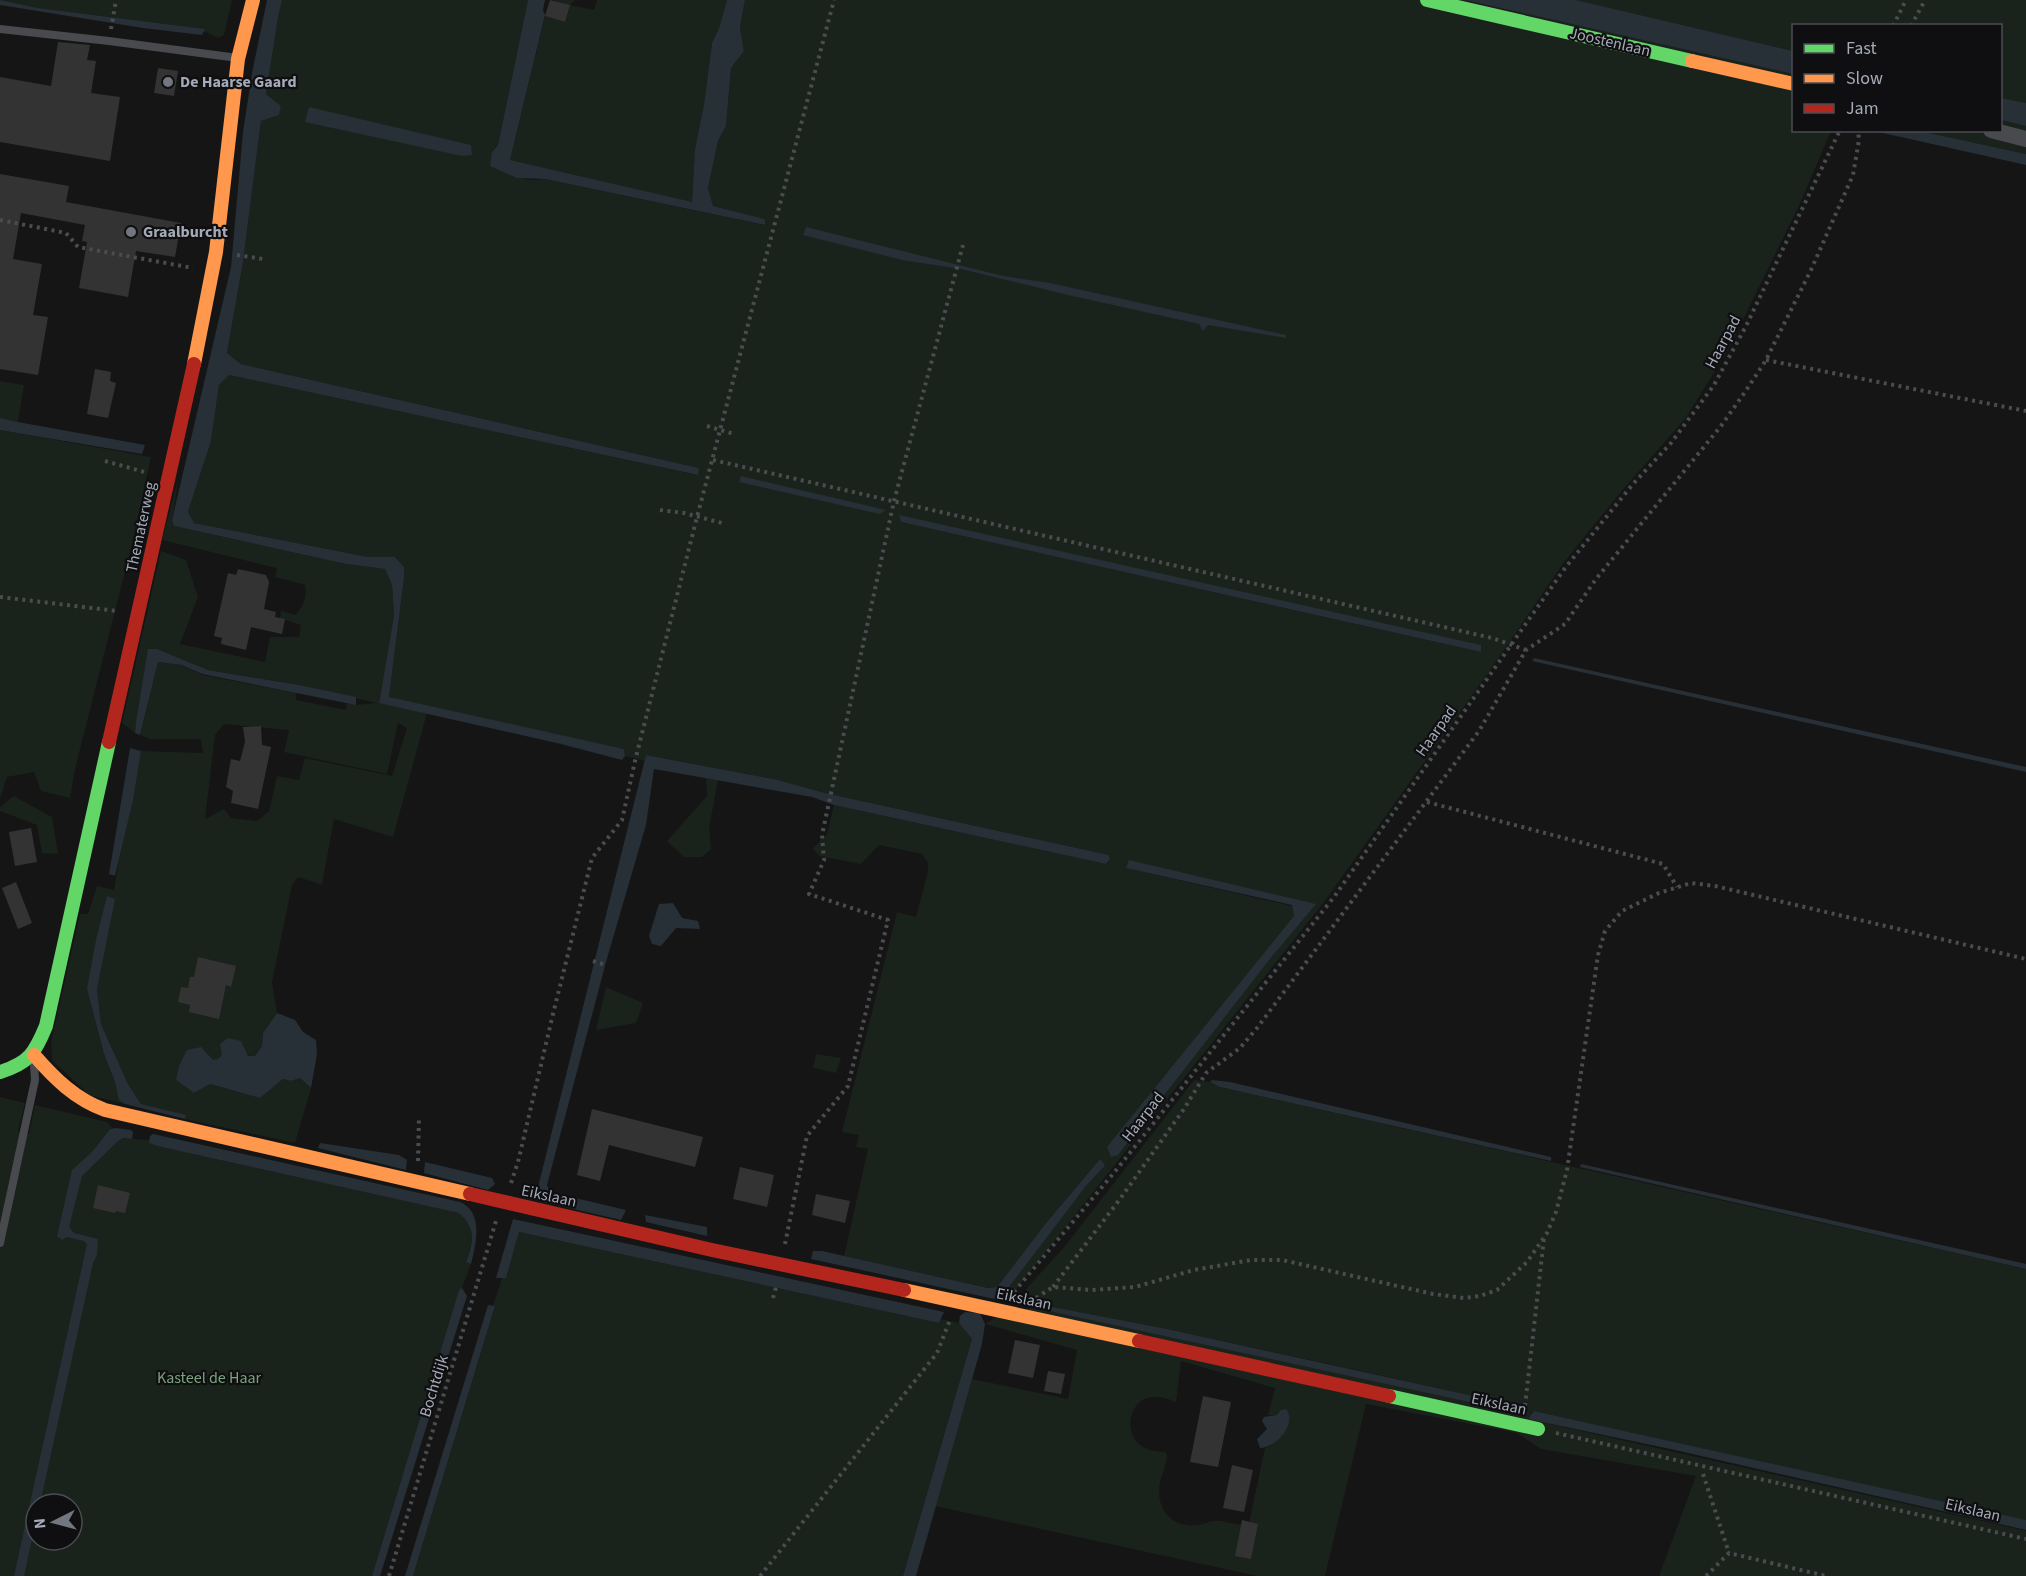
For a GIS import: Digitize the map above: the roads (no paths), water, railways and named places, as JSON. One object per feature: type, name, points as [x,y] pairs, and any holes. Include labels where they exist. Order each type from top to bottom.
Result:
[{"type":"street","name":"Thematerweg","points":[[34,1055],[46,1026],[197,349],[212,274],[238,58],[253,0]]},
{"type":"street","name":"Joostenlaan","points":[[1427,0],[1792,84]]},
{"type":"street","points":[[1999,132],[2026,139]]},
{"type":"street","points":[[0,1072],[19,1066],[34,1055]]},
{"type":"street","name":"Eikslaan","points":[[34,1055],[59,1084],[86,1104],[105,1110],[502,1203],[1538,1429]]},
{"type":"lane","points":[[0,29],[238,58]]},
{"type":"lane","points":[[0,1243],[35,1080],[34,1055]]},
{"type":"place","name":"De Haarse Gaard","points":[[168,82]]},
{"type":"place","name":"Graalburcht","points":[[131,232]]},
{"type":"park label","name":"Kasteel de Haar","points":[[209,1378]]}]
